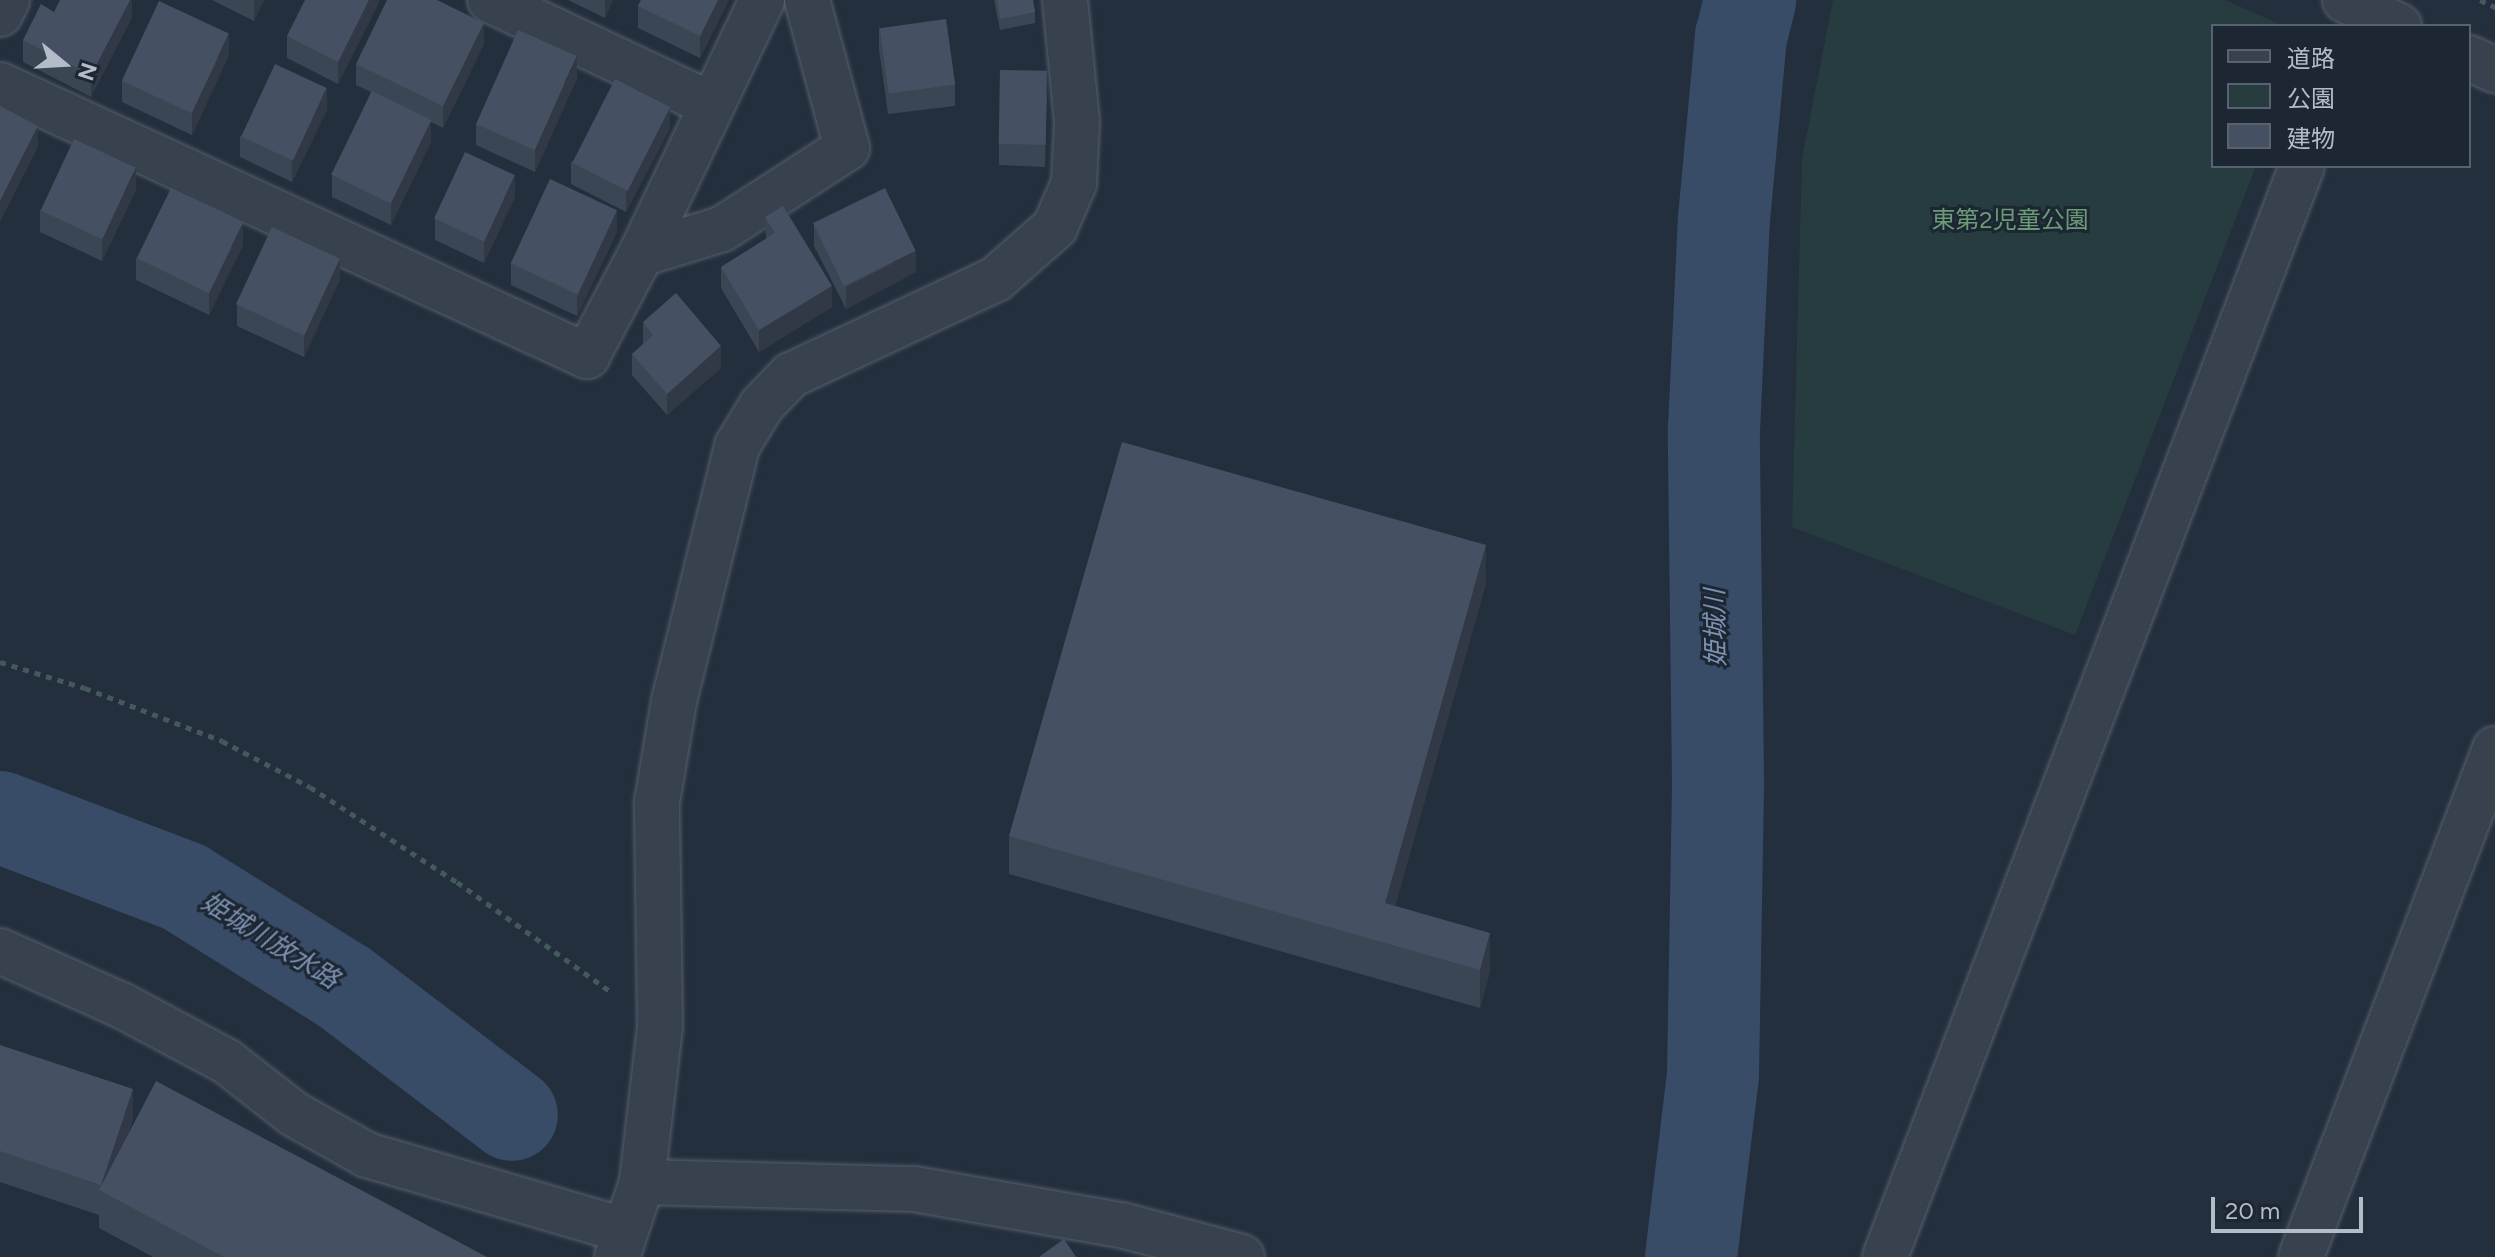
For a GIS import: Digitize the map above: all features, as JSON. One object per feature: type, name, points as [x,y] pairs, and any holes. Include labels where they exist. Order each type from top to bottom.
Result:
[{"type":"street","points":[[0,14],[7,0]]},
{"type":"street","points":[[490,0],[710,104]]},
{"type":"street","points":[[0,85],[587,356],[641,254],[762,0]]},
{"type":"street","points":[[641,254],[722,229],[847,148],[807,0]]},
{"type":"street","points":[[0,951],[121,1005],[226,1061],[294,1114],[367,1155],[621,1244],[642,1182],[660,1026],[657,802],[674,701],[737,446],[762,405],[791,375],[996,279],[1055,227],[1074,183],[1076,137],[1065,0]]},
{"type":"street","points":[[2471,59],[2495,70]]},
{"type":"street","points":[[1885,1257],[2301,168]]},
{"type":"street","points":[[2301,1257],[2495,749]]},
{"type":"street","points":[[642,1182],[914,1189],[1121,1225],[1242,1257]]},
{"type":"path","points":[[2480,0],[2495,7]]},
{"type":"path","points":[[0,662],[85,688],[222,741],[310,787],[457,882],[660,1026]]},
{"type":"green space","name":"東第2児童公園","points":[[1833,0],[2225,0],[2279,24],[2211,24],[2211,168],[2255,168],[2075,635],[1792,527],[1802,159]]},
{"type":"building","points":[[60,0],[130,0],[91,75],[23,40],[41,4],[54,12]]},
{"type":"building","points":[[305,0],[369,0],[338,62],[287,36]]},
{"type":"building","points":[[387,0],[437,0],[484,23],[443,106],[356,64]]},
{"type":"building","points":[[641,0],[718,0],[700,36],[638,6]]},
{"type":"building","points":[[997,0],[1033,0],[1035,12],[1000,19]]},
{"type":"building","points":[[159,1],[229,34],[192,113],[122,81]]},
{"type":"building","points":[[946,19],[955,84],[889,94],[880,28]]},
{"type":"building","points":[[518,30],[576,56],[535,150],[476,124]]},
{"type":"building","points":[[275,64],[327,88],[293,161],[241,137]]},
{"type":"building","points":[[1000,70],[1047,71],[1046,145],[999,144]]},
{"type":"building","points":[[615,79],[670,107],[628,191],[572,163]]},
{"type":"building","points":[[372,91],[431,120],[391,204],[331,175]]},
{"type":"building","points":[[0,106],[38,126],[0,201]]},
{"type":"building","points":[[74,139],[136,168],[102,239],[41,211]]},
{"type":"building","points":[[465,152],[515,175],[484,241],[434,218]]},
{"type":"building","points":[[550,179],[617,210],[578,295],[511,263]]},
{"type":"building","points":[[171,188],[243,223],[209,293],[137,258]]},
{"type":"building","points":[[885,188],[916,251],[844,286],[813,223]]},
{"type":"building","points":[[783,206],[832,286],[759,330],[721,267],[775,233],[765,217]]},
{"type":"building","points":[[272,227],[340,259],[304,336],[236,304]]},
{"type":"building","points":[[676,293],[721,346],[667,394],[632,354],[653,335],[643,322]]},
{"type":"building","points":[[1122,442],[1486,545],[1385,903],[1490,933],[1480,970],[1009,836]]},
{"type":"building","points":[[0,1045],[133,1089],[101,1185],[0,1151]]},
{"type":"building","points":[[156,1081],[487,1257],[224,1257],[99,1190]]},
{"type":"building","points":[[1064,1239],[1076,1257],[1039,1257]]},
{"type":"waterway","name":"姫城川","points":[[1691,1257],[1713,1074],[1718,780],[1714,429],[1724,219],[1741,37],[1750,0]]},
{"type":"waterway","name":"姫城川放水路","points":[[0,817],[184,887],[344,987],[512,1115]]}]
